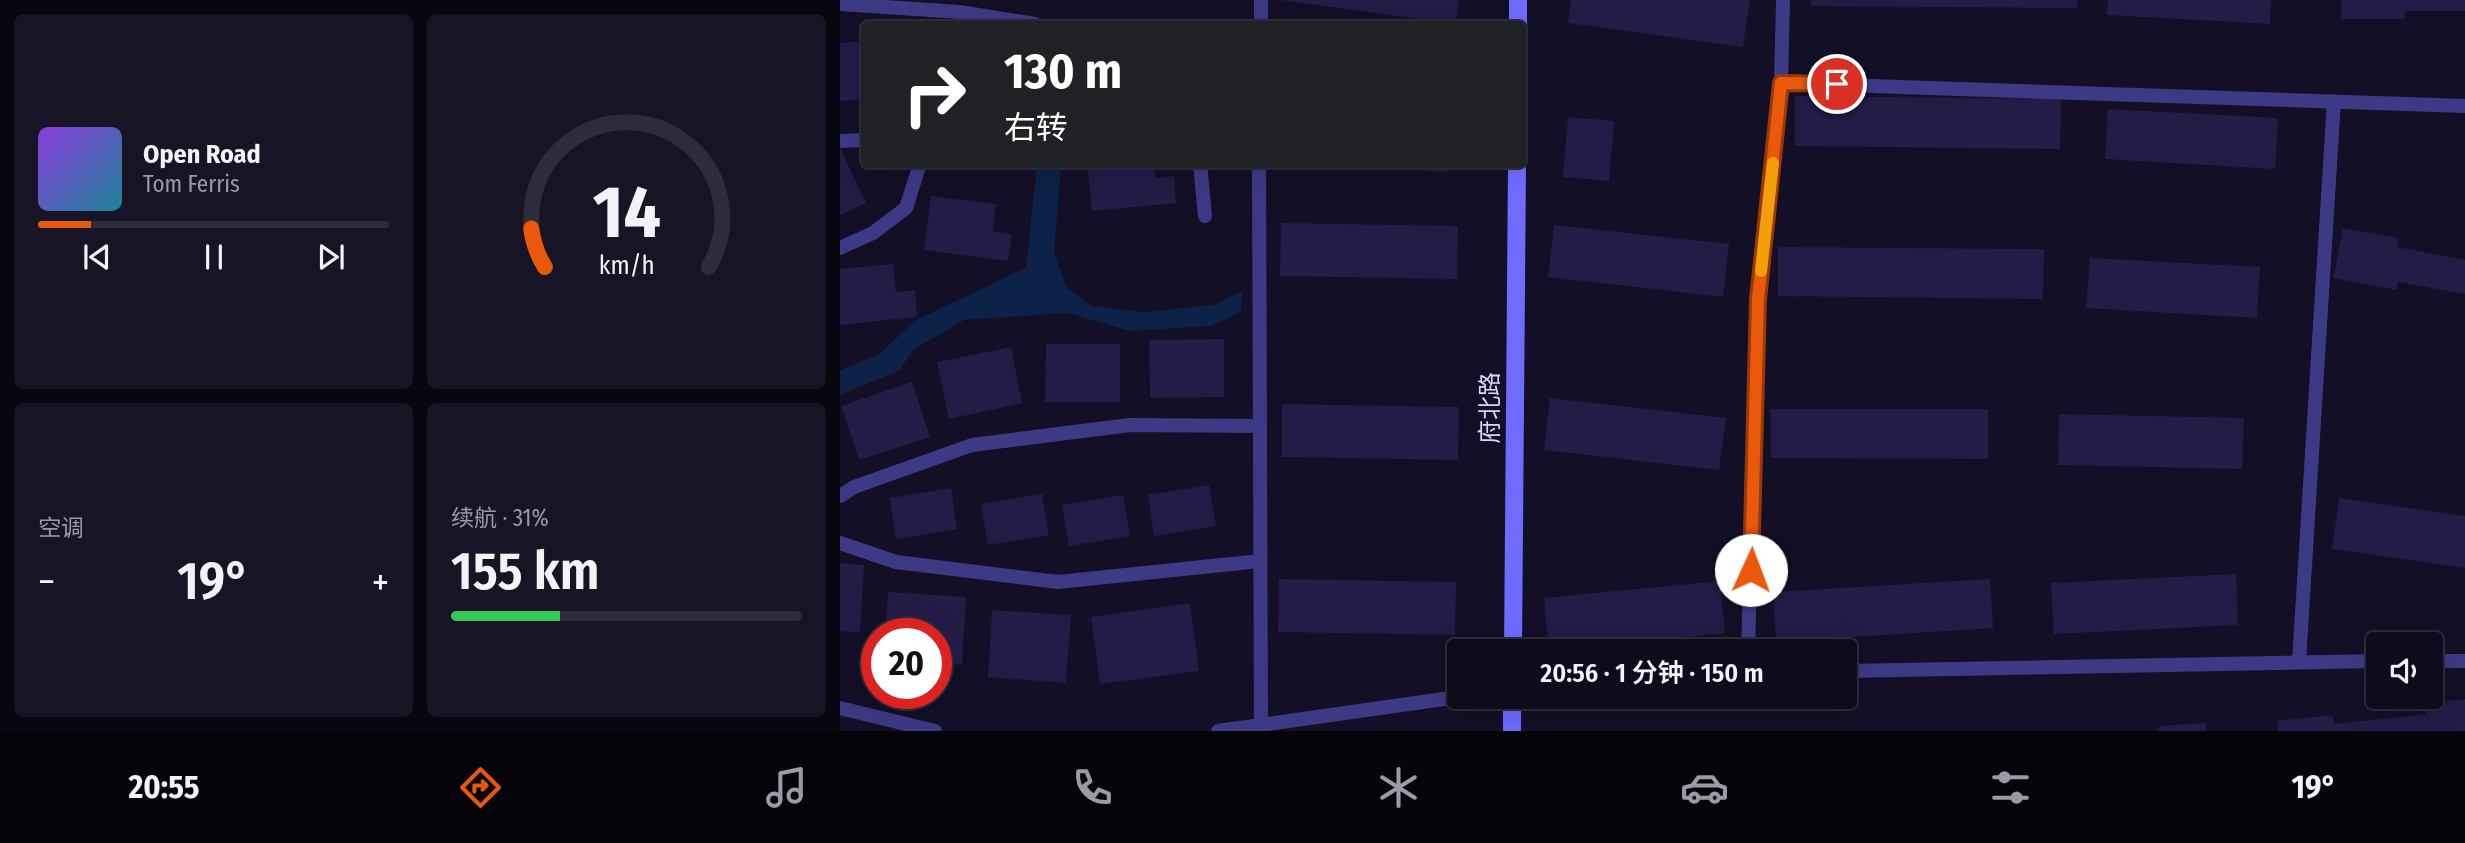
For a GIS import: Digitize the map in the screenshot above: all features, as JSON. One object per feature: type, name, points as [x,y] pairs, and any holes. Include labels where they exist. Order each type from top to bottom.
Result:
[{"type":"street","points":[[1518,0],[1518,21]]},
{"type":"street","name":"府北路","points":[[1513,639],[1517,168]]},
{"type":"street","points":[[1512,731],[1513,709]]},
{"type":"lane","points":[[1261,0],[1261,21]]},
{"type":"lane","points":[[1748,639],[1758,299],[1781,83],[1783,0]]},
{"type":"lane","points":[[840,4],[997,21]]},
{"type":"lane","points":[[1781,83],[2465,106]]},
{"type":"lane","points":[[2299,662],[2334,101]]},
{"type":"lane","points":[[840,141],[861,140]]},
{"type":"lane","points":[[840,248],[873,233],[906,208],[919,168]]},
{"type":"lane","points":[[1200,168],[1205,216]]},
{"type":"lane","points":[[1259,168],[1261,726]]},
{"type":"lane","points":[[840,496],[854,487],[972,445],[1130,425],[1260,426]]},
{"type":"lane","points":[[840,543],[895,562],[1058,582],[1260,561]]},
{"type":"lane","points":[[1857,671],[2366,661]]},
{"type":"lane","points":[[2443,661],[2465,661]]},
{"type":"lane","points":[[1218,731],[1447,699]]},
{"type":"lane","points":[[840,708],[935,731]]},
{"type":"water","points":[[1037,168],[1061,168],[1054,252],[1066,287],[1091,306],[1144,312],[1214,305],[1242,291],[1241,311],[1211,326],[1130,331],[1068,313],[964,320],[913,350],[900,370],[840,395],[840,370],[878,355],[916,320],[1026,268]]},
{"type":"building","points":[[1280,0],[1459,0],[1456,21],[1434,21]]},
{"type":"building","points":[[1571,0],[1750,0],[1743,47],[1568,23]]},
{"type":"building","points":[[1811,0],[2077,0],[2077,8],[1811,6]]},
{"type":"building","points":[[2108,0],[2271,0],[2270,24],[2107,15]]},
{"type":"building","points":[[2341,0],[2465,0],[2465,11],[2405,11],[2405,19],[2341,19]]},
{"type":"building","points":[[861,41],[861,99],[840,101],[840,43]]},
{"type":"building","points":[[1795,96],[2061,99],[2060,149],[1795,146]]},
{"type":"building","points":[[2108,109],[2278,118],[2275,169],[2105,159]]},
{"type":"building","points":[[1568,117],[1614,121],[1609,181],[1563,177]]},
{"type":"building","points":[[840,148],[866,203],[840,215]]},
{"type":"building","points":[[1087,168],[1154,168],[1155,178],[1174,176],[1176,203],[1092,211]]},
{"type":"building","points":[[1393,168],[1447,168],[1447,173]]},
{"type":"building","points":[[931,196],[996,204],[993,232],[1012,234],[1008,261],[924,250]]},
{"type":"building","points":[[1281,223],[1458,226],[1457,279],[1280,276]]},
{"type":"building","points":[[1554,225],[1729,244],[1723,297],[1548,277]]},
{"type":"building","points":[[2343,228],[2398,238],[2397,247],[2465,260],[2465,294],[2398,282],[2397,290],[2333,278]]},
{"type":"building","points":[[1778,247],[2044,249],[2043,299],[1778,296]]},
{"type":"building","points":[[2090,258],[2260,267],[2257,318],[2086,308]]},
{"type":"building","points":[[893,264],[896,292],[915,290],[917,317],[840,325],[840,269]]},
{"type":"building","points":[[1224,339],[1224,397],[1150,398],[1149,340]]},
{"type":"building","points":[[1046,344],[1120,344],[1120,402],[1045,402]]},
{"type":"building","points":[[1011,347],[1022,403],[949,419],[937,362]]},
{"type":"building","points":[[912,382],[930,437],[859,460],[841,406]]},
{"type":"building","points":[[1550,398],[1726,418],[1719,470],[1544,450]]},
{"type":"building","points":[[1282,404],[1459,407],[1458,460],[1282,457]]},
{"type":"building","points":[[1771,409],[1988,409],[1988,459],[1771,458]]},
{"type":"building","points":[[2059,414],[2244,418],[2242,469],[2058,465]]},
{"type":"building","points":[[1209,485],[1216,526],[1154,536],[1148,495]]},
{"type":"building","points":[[951,488],[957,529],[896,539],[890,498]]},
{"type":"building","points":[[1042,494],[1049,535],[988,545],[981,504]]},
{"type":"building","points":[[1123,495],[1130,536],[1069,546],[1062,505]]},
{"type":"building","points":[[2339,498],[2465,516],[2465,568],[2332,549]]},
{"type":"building","points":[[840,563],[864,565],[860,633],[840,631]]},
{"type":"building","points":[[2236,574],[2238,625],[2054,634],[2051,583]]},
{"type":"building","points":[[1279,579],[1456,582],[1455,635],[1278,632]]},
{"type":"building","points":[[1990,579],[1993,628],[1822,639],[1776,639],[1773,592]]},
{"type":"building","points":[[1720,581],[1725,633],[1666,639],[1548,639],[1544,598]]},
{"type":"building","points":[[888,592],[966,597],[962,665],[952,664],[952,618],[886,618]]},
{"type":"building","points":[[1190,603],[1199,671],[1100,684],[1091,617]]},
{"type":"building","points":[[992,610],[1071,615],[1066,683],[988,677]]},
{"type":"building","points":[[2465,699],[2465,731],[2278,731],[2277,721],[2333,715],[2334,724],[2426,714],[2426,709],[2443,709],[2443,701]]},
{"type":"building","points":[[2206,723],[2206,731],[2159,731],[2159,726]]},
{"type":"slow traffic","points":[[1761,271],[1773,163]]},
{"type":"route","points":[[1751,570],[1758,299],[1781,83],[1837,84]]}]
